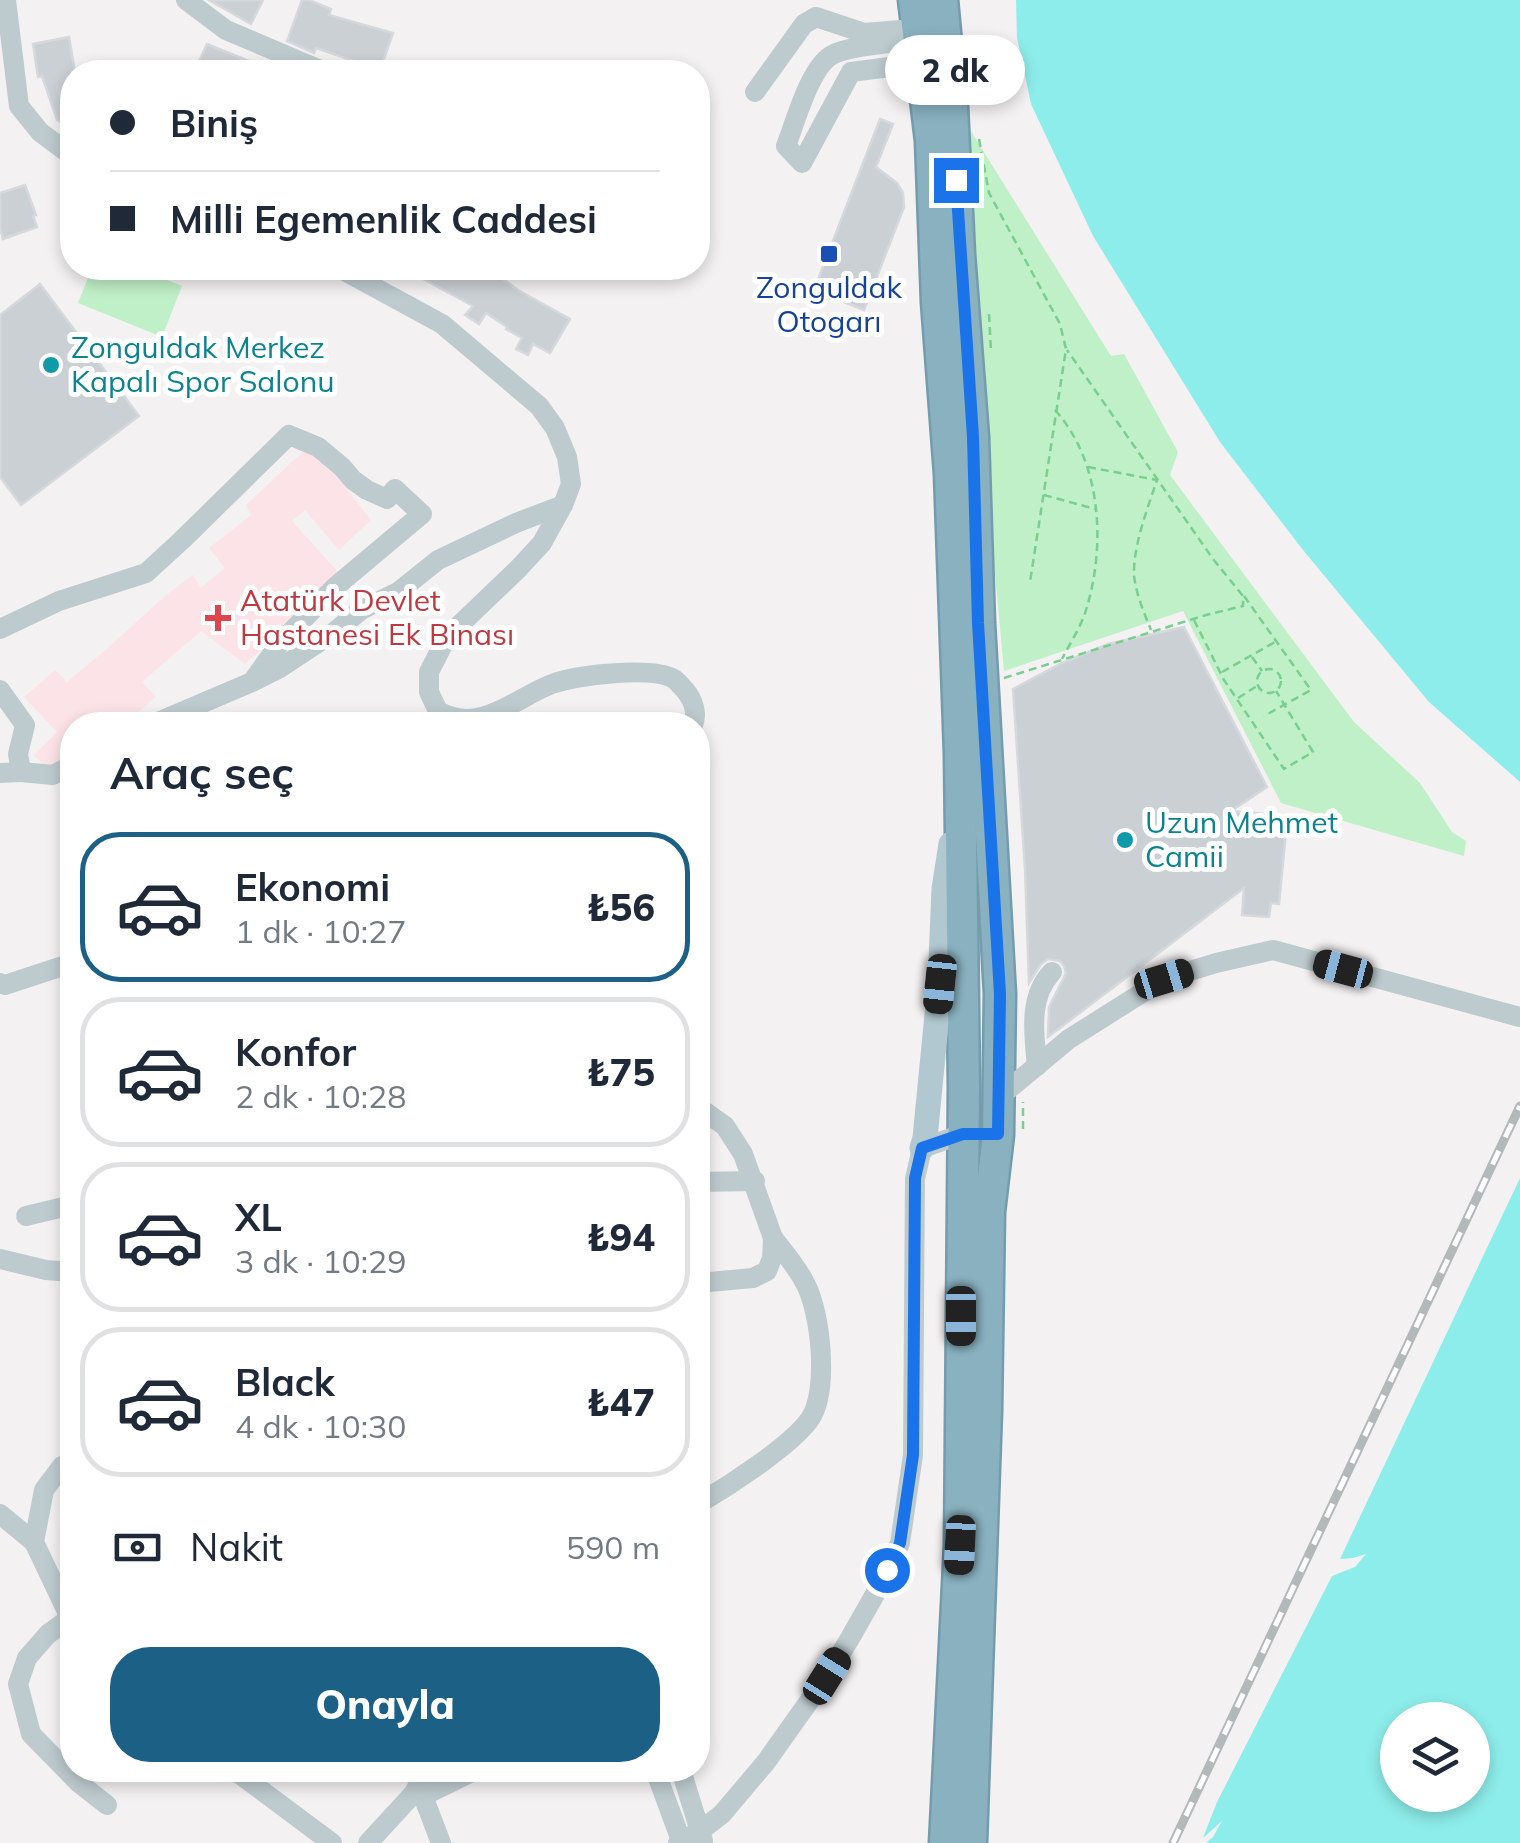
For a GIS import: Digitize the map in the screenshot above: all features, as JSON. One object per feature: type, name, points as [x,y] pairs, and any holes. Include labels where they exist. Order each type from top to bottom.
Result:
[{"type":"highway","points":[[942,0],[930,45],[937,302],[950,474],[960,754],[964,1098],[960,1545],[945,1843]]},
{"type":"highway","points":[[930,45],[959,254],[973,437],[978,623],[1000,994],[998,1134],[989,1212],[971,1843]]},
{"type":"highway","points":[[964,1098],[998,1097]]},
{"type":"highway","points":[[963,1134],[998,1134]]},
{"type":"main road","points":[[924,1143],[940,984],[944,889],[960,754]]},
{"type":"main road","points":[[924,1143],[940,1108],[964,1098]]},
{"type":"street","points":[[6,0],[19,106],[40,132],[60,147]]},
{"type":"street","points":[[186,0],[226,30],[297,60]]},
{"type":"street","points":[[904,0],[930,45]]},
{"type":"street","points":[[755,92],[804,24],[816,17],[864,32],[930,45]]},
{"type":"street","points":[[930,45],[851,72],[802,163],[786,146],[818,70],[828,56],[841,51],[930,45]]},
{"type":"street","points":[[361,280],[442,324],[539,406],[568,457],[571,484],[542,543],[447,636],[429,672],[431,712]]},
{"type":"street","points":[[0,629],[59,601],[146,572],[289,435],[318,447],[366,490],[387,498],[395,489],[422,514],[335,587],[280,643],[252,682]]},
{"type":"street","points":[[182,712],[280,668],[361,610],[398,592],[438,560],[563,505]]},
{"type":"street","points":[[495,712],[553,684],[647,672],[675,679],[692,698],[695,712]]},
{"type":"street","points":[[0,690],[25,725],[10,773],[53,775],[60,771]]},
{"type":"street","points":[[998,1097],[1069,1039],[1164,979],[1273,950],[1520,1017]]},
{"type":"street","points":[[0,983],[6,985],[60,967]]},
{"type":"street","points":[[1038,1066],[1036,996],[1052,972]]},
{"type":"street","points":[[710,1115],[725,1126],[743,1154],[773,1238],[806,1284],[814,1313],[822,1387],[811,1418],[795,1435],[710,1496]]},
{"type":"street","points":[[689,1840],[722,1814],[766,1762],[827,1676],[900,1543],[913,1455],[915,1178],[924,1143],[963,1134]]},
{"type":"street","points":[[710,1182],[755,1182]]},
{"type":"street","points":[[26,1216],[60,1208]]},
{"type":"street","points":[[710,1282],[754,1278],[767,1271],[773,1238]]},
{"type":"street","points":[[0,1260],[60,1271]]},
{"type":"street","points":[[34,1542],[44,1490],[60,1477]]},
{"type":"street","points":[[0,1514],[34,1542],[60,1598]]},
{"type":"street","points":[[60,1627],[48,1634],[27,1658],[18,1684],[31,1734],[60,1764]]},
{"type":"street","points":[[78,1782],[107,1805]]},
{"type":"street","points":[[250,1782],[332,1843]]},
{"type":"street","points":[[422,1782],[419,1794],[441,1843]]},
{"type":"street","points":[[368,1843],[419,1794],[448,1782]]},
{"type":"street","points":[[660,1782],[689,1840]]},
{"type":"street","points":[[682,1782],[689,1840]]},
{"type":"path","points":[[1066,349],[1213,559],[1311,690],[1264,716]]},
{"type":"path","points":[[1055,410],[1077,444],[1099,520],[1097,563],[1085,614],[1061,660]]},
{"type":"path","points":[[1086,467],[1157,480]]},
{"type":"path","points":[[1152,632],[1134,573],[1146,511],[1157,480]]},
{"type":"path","points":[[1043,495],[1096,509]]},
{"type":"path","points":[[1000,679],[1243,606],[1243,596]]},
{"type":"path","points":[[1194,619],[1221,673],[1284,769],[1313,752],[1276,691]]},
{"type":"path","points":[[1221,673],[1275,642]]},
{"type":"path","points":[[1252,656],[1262,671]]},
{"type":"path","points":[[1273,669],[1279,674],[1281,681],[1276,691],[1268,693],[1258,686],[1257,678],[1262,671],[1273,669]]},
{"type":"path","points":[[1237,699],[1258,686]]},
{"type":"shaded area","name":"Atatürk Devlet Hastanesi Ek Binası","points":[[311,444],[371,520],[339,550],[305,510],[292,521],[339,573],[309,605],[245,664],[201,631],[142,682],[156,697],[138,712],[60,712],[60,768],[53,775],[34,755],[57,732],[24,697],[55,670],[67,682],[193,575],[201,588],[225,568],[209,548],[251,515],[246,505]]},
{"type":"green space","points":[[964,120],[1111,356],[1124,354],[1178,452],[1170,475],[1354,722],[1420,783],[1452,832],[1466,841],[1464,856],[1281,803],[1183,611],[1004,671],[986,475]]},
{"type":"green space","points":[[87,280],[167,280],[182,286],[162,337],[78,303]]},
{"type":"water","points":[[1016,0],[1520,0],[1520,782],[1429,702],[1220,442],[1093,236],[1031,104],[1017,38]]},
{"type":"water","points":[[1520,1178],[1520,1843],[1206,1843],[1222,1821],[1203,1838],[1217,1802],[1332,1576],[1355,1567],[1366,1554],[1340,1559]]},
{"type":"building","points":[[209,0],[263,0],[251,24]]},
{"type":"building","points":[[302,0],[331,9],[329,15],[393,33],[384,60],[351,60],[316,48],[314,53],[287,41]]},
{"type":"building","points":[[69,37],[73,60],[60,60],[60,122],[42,76],[38,77],[33,44]]},
{"type":"building","points":[[207,44],[246,60],[200,60]]},
{"type":"building","points":[[880,119],[893,124],[876,167],[897,183],[904,207],[864,310],[814,290]]},
{"type":"building","points":[[25,185],[37,227],[3,239],[0,193]]},
{"type":"building","points":[[425,280],[504,280],[570,319],[550,353],[533,344],[528,355],[516,349],[522,338],[486,313],[479,324],[465,315],[473,306]]},
{"type":"building","name":"Zonguldak Merkez Kapalı Spor Salonu","points":[[40,284],[139,416],[21,505],[0,477],[0,315]]},
{"type":"building","name":"Uzun Mehmet Camii","points":[[1184,627],[1267,787],[1231,811],[1278,815],[1276,831],[1286,832],[1279,904],[1271,903],[1269,917],[1242,915],[1244,888],[1048,1037],[1049,1007],[1066,973],[1060,961],[1048,959],[1029,983],[1013,689],[1108,644]]},
{"type":"railway","points":[[1173,1843],[1520,1106]]},
{"type":"place","name":"Zonguldak Otogarı","points":[[829,254]]},
{"type":"place","name":"Zonguldak Merkez Kapalı Spor Salonu","points":[[51,365]]},
{"type":"place","name":"Atatürk Devlet Hastanesi Ek Binası","points":[[218,618]]},
{"type":"place","name":"Uzun Mehmet Camii","points":[[1125,840]]},
{"type":"route","points":[[887,1570],[900,1543],[913,1455],[915,1178],[922,1148],[963,1134],[998,1134],[1000,994],[978,623],[973,437],[956,180]]}]
